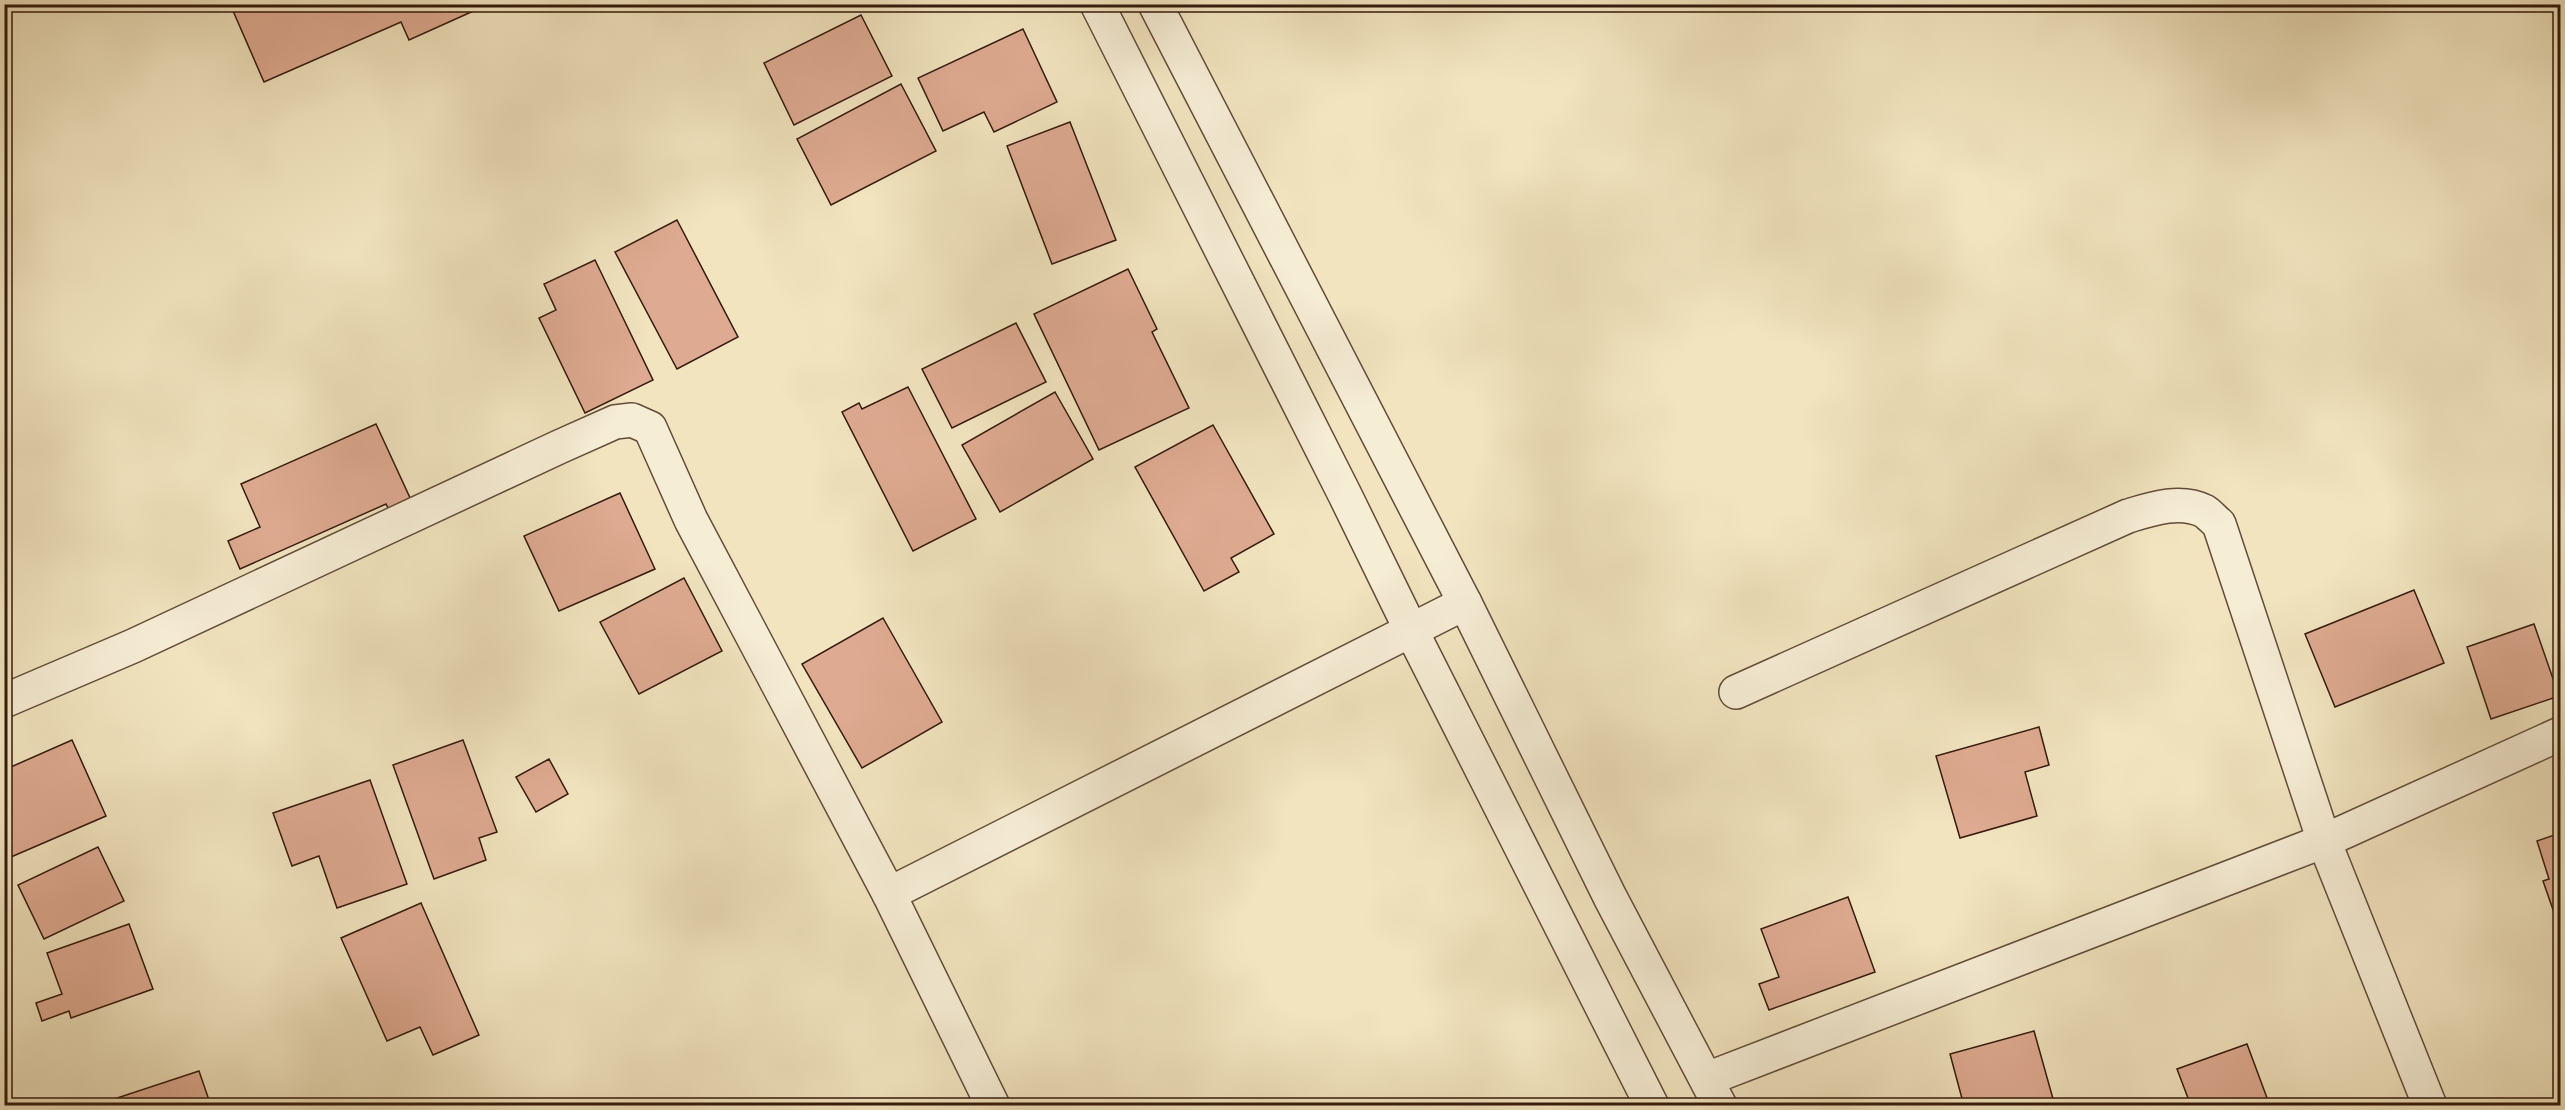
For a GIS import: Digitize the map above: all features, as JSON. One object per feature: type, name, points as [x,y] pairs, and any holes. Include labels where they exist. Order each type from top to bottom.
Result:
[{"type":"street","points":[[1097,4],[1652,1106]]},
{"type":"street","points":[[1155,4],[1465,603],[1610,897],[1713,1092],[2324,841],[2560,734]]},
{"type":"street","points":[[4,701],[133,646],[615,422],[632,420],[650,428],[692,520],[889,894],[993,1106]]},
{"type":"street","points":[[1736,692],[2128,516],[2159,506],[2185,506],[2204,511],[2219,524],[2324,841],[2430,1106]]},
{"type":"street","points":[[889,894],[1465,603]]},
{"type":"building","points":[[230,4],[489,4],[409,40],[401,22],[264,82]]},
{"type":"building","points":[[861,15],[892,76],[794,125],[764,63]]},
{"type":"building","points":[[1023,29],[1057,102],[994,132],[984,112],[943,131],[918,78]]},
{"type":"building","points":[[901,84],[936,151],[831,205],[797,139]]},
{"type":"building","points":[[1070,122],[1116,240],[1052,264],[1007,146]]},
{"type":"building","points":[[677,220],[738,337],[677,369],[615,252]]},
{"type":"building","points":[[595,260],[653,380],[585,413],[539,318],[556,310],[544,284]]},
{"type":"building","points":[[1128,269],[1157,329],[1152,332],[1189,408],[1099,450],[1034,314]]},
{"type":"building","points":[[1016,323],[1046,382],[952,428],[922,369]]},
{"type":"building","points":[[908,387],[976,519],[913,551],[842,412],[859,403],[862,409]]},
{"type":"building","points":[[1055,392],[1093,459],[1000,512],[962,445]]},
{"type":"building","points":[[376,424],[411,500],[389,510],[386,504],[240,569],[228,541],[260,527],[241,484]]},
{"type":"building","points":[[1213,425],[1274,534],[1231,558],[1239,572],[1204,591],[1135,467]]},
{"type":"building","points":[[620,493],[655,569],[559,611],[524,536]]},
{"type":"building","points":[[684,578],[722,651],[639,694],[600,622]]},
{"type":"building","points":[[2414,590],[2444,663],[2335,707],[2305,634]]},
{"type":"building","points":[[883,618],[942,722],[862,768],[802,664]]},
{"type":"building","points":[[2534,624],[2559,696],[2491,719],[2467,647]]},
{"type":"building","points":[[2039,727],[2049,765],[2025,772],[2037,816],[1960,838],[1936,756]]},
{"type":"building","points":[[72,740],[106,816],[11,857],[4,843],[4,770]]},
{"type":"building","points":[[463,740],[497,832],[479,838],[486,860],[434,879],[393,765]]},
{"type":"building","points":[[549,759],[568,794],[536,812],[516,777]]},
{"type":"building","points":[[370,780],[407,884],[337,908],[319,856],[292,866],[273,813]]},
{"type":"building","points":[[2560,833],[2560,920],[2557,921],[2543,881],[2549,879],[2537,841]]},
{"type":"building","points":[[98,847],[124,901],[44,939],[18,885]]},
{"type":"building","points":[[1848,897],[1875,972],[1769,1010],[1759,984],[1779,977],[1761,929]]},
{"type":"building","points":[[421,903],[479,1035],[433,1055],[420,1027],[387,1041],[341,938]]},
{"type":"building","points":[[129,924],[153,989],[71,1018],[69,1011],[42,1021],[36,1003],[62,994],[47,953]]},
{"type":"building","points":[[2034,1031],[2055,1106],[1964,1106],[1950,1054]]},
{"type":"building","points":[[2247,1044],[2270,1106],[2191,1106],[2177,1069]]},
{"type":"building","points":[[199,1071],[211,1106],[106,1106],[105,1102]]}]
